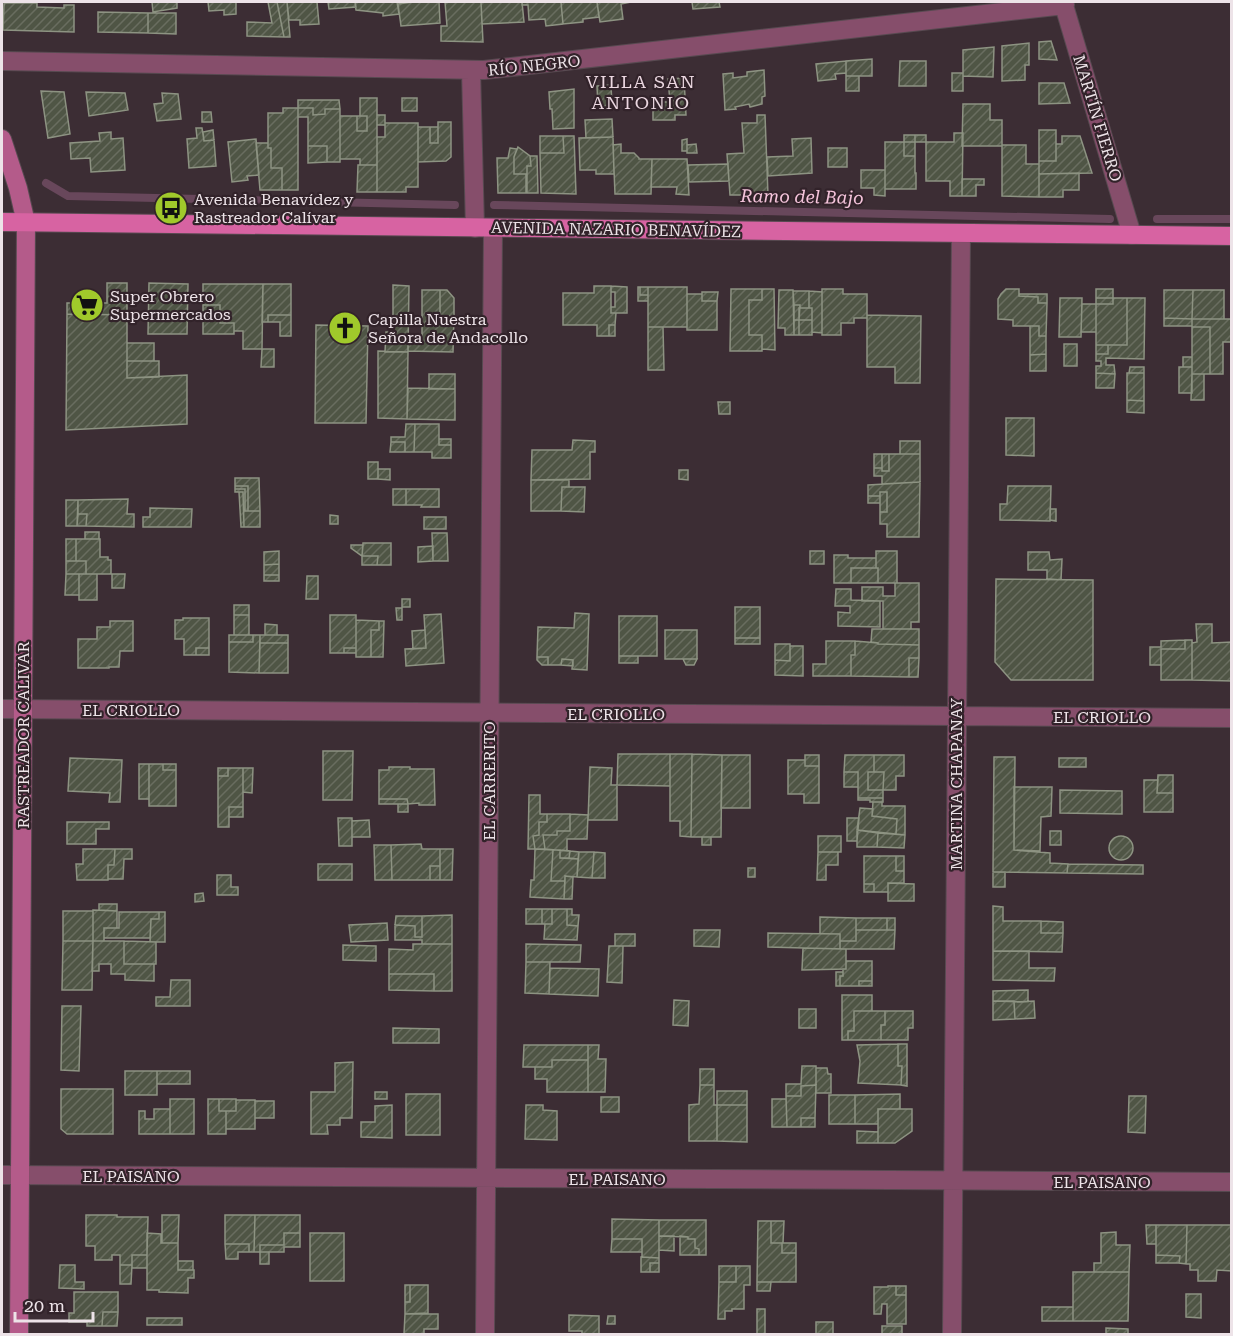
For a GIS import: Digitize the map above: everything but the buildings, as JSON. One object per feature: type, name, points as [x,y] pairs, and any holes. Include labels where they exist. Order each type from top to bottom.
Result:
[{"type":"main road","name":"RASTREADOR CALIVAR","points":[[2,139],[18,188],[26,223],[19,1335]]},
{"type":"main road","name":"AVENIDA NAZARIO BENAVÍDEZ","points":[[2,222],[1232,236]]},
{"type":"street","name":"RÍO NEGRO","points":[[2,61],[484,70],[1064,3]]},
{"type":"street","name":"MARTÍN FIERRO","points":[[1064,3],[1132,235]]},
{"type":"street","name":"EL CARRERITO","points":[[471,70],[484,228],[489,713],[485,1335]]},
{"type":"street","name":"MARTINA CHAPANAY","points":[[952,1335],[961,233]]},
{"type":"street","name":"EL CRIOLLO","points":[[2,709],[1232,718]]},
{"type":"street","name":"EL PAISANO","points":[[2,1175],[1232,1182]]},
{"type":"waterway","name":"Ramo del Bajo","points":[[46,183],[68,196],[455,205]]},
{"type":"waterway","name":"Ramo del Bajo","points":[[494,205],[1110,219]]},
{"type":"waterway","name":"Ramo del Bajo","points":[[1157,219],[1232,219]]},
{"type":"place","name":"Avenida Benavídez y Rastreador Calívar","points":[[171,208]]},
{"type":"place","name":"Super Obrero Supermercados","points":[[87,305]]},
{"type":"place","name":"Capilla Nuestra Señora de Andacollo","points":[[345,328]]},
{"type":"district","name":"VILLA SAN ANTONIO","points":[[641,92]]}]
